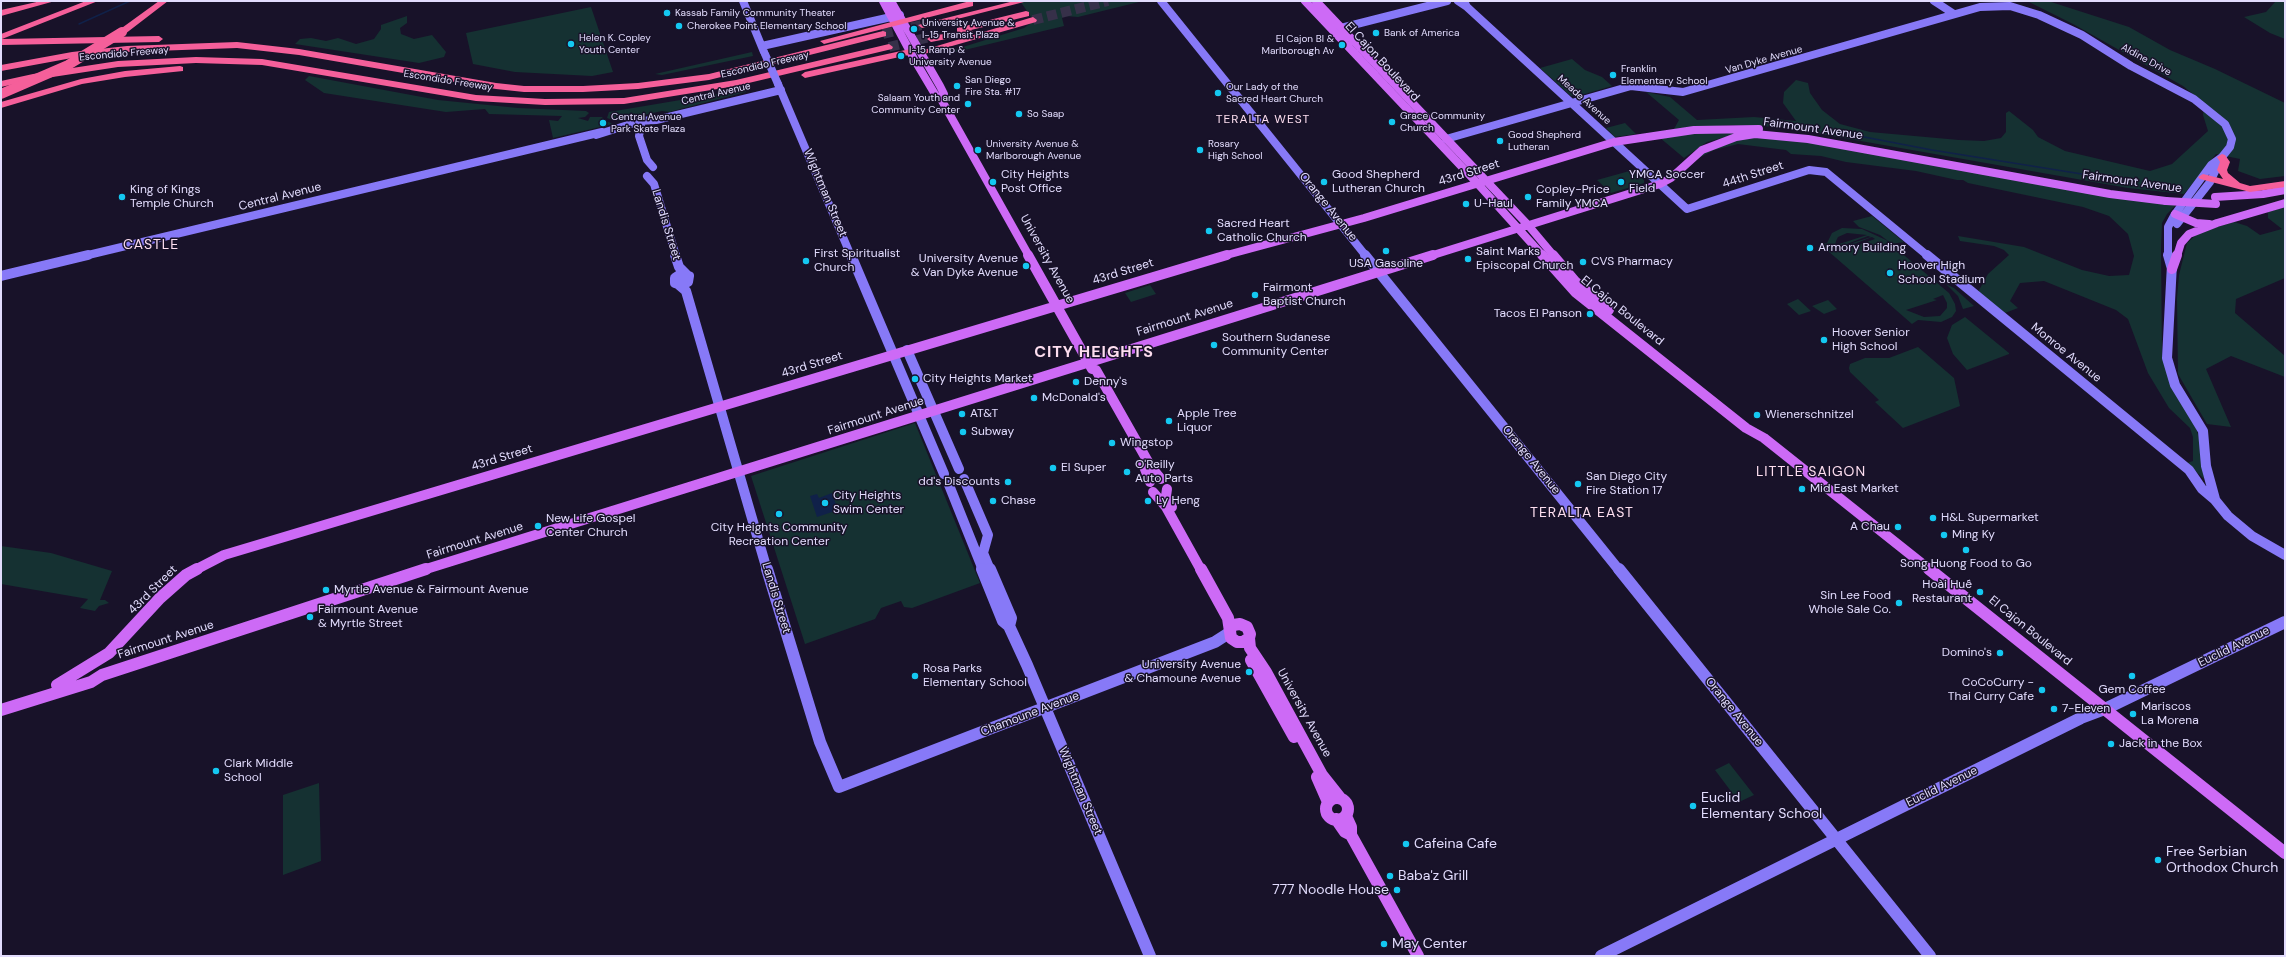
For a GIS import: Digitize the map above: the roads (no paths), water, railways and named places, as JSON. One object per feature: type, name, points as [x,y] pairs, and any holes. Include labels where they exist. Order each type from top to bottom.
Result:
[{"type":"highway","points":[[1,13],[51,1]]},
{"type":"highway","points":[[1,28],[74,1]]},
{"type":"highway","points":[[1,37],[94,1]]},
{"type":"highway","points":[[1,94],[68,65],[122,32],[164,1]]},
{"type":"highway","points":[[638,86],[740,64],[897,18],[992,1]]},
{"type":"highway","points":[[1004,1],[922,24],[1020,2]]},
{"type":"highway","points":[[695,91],[754,84],[842,68],[883,64],[1030,17],[930,38]]},
{"type":"highway","name":"Escondido Freeway","points":[[1,68],[72,55],[167,46],[237,46],[299,52],[524,89],[583,89],[638,86],[709,77],[883,34]]},
{"type":"highway","points":[[1,42],[199,39],[245,41],[299,52]]},
{"type":"highway","name":"Escondido Freeway","points":[[1,84],[81,69],[155,62],[196,60],[262,62],[456,95],[506,101],[589,102],[639,99],[695,91],[736,83],[889,47]]},
{"type":"highway","points":[[1,105],[81,82],[125,74],[209,67],[301,68]]},
{"type":"highway","points":[[2222,157],[2225,162],[2222,170],[2224,175],[2245,188]]},
{"type":"highway","points":[[2207,178],[2245,188],[2260,188],[2285,184]]},
{"type":"main road","name":"Wightman Street","points":[[743,1],[894,354],[944,474],[944,482],[949,485],[1003,621],[1009,626],[1045,708],[1150,956]]},
{"type":"main road","name":"University Avenue","points":[[883,1],[897,18]]},
{"type":"main road","name":"University Avenue","points":[[891,1],[897,18],[915,53],[925,78],[936,96],[941,99],[1090,365],[1096,370],[1151,467],[1161,478]]},
{"type":"main road","name":"Orange Avenue","points":[[1161,1],[1930,956]]},
{"type":"main road","name":"El Cajon Boulevard","points":[[1306,1],[1477,183],[1561,278],[1586,302],[1746,428],[1756,432],[2285,853]]},
{"type":"main road","name":"El Cajon Boulevard","points":[[1316,1],[1528,225],[1577,283],[1752,425],[1756,432]]},
{"type":"main road","points":[[1333,30],[1447,1]]},
{"type":"main road","name":"Meade Avenue","points":[[1457,1],[1464,3],[1687,209]]},
{"type":"main road","points":[[1934,1],[1954,14]]},
{"type":"main road","name":"Van Dyke Avenue","points":[[1446,139],[1636,85],[1683,92],[1989,5],[2017,8]]},
{"type":"main road","name":"Aldine Drive","points":[[2017,8],[2039,15],[2082,35],[2131,66],[2206,107],[2225,124],[2230,132],[2232,139],[2230,147],[2178,216],[2174,231],[2168,358],[2175,386],[2203,432],[2206,466],[2215,500]]},
{"type":"main road","points":[[762,46],[897,18]]},
{"type":"main road","name":"University Avenue","points":[[915,53],[940,86],[944,94],[941,99]]},
{"type":"main road","points":[[925,78],[930,78],[934,84],[940,86]]},
{"type":"main road","name":"Central Avenue","points":[[1,276],[564,140],[636,126],[780,87]]},
{"type":"main road","points":[[636,126],[647,160],[655,170],[646,172],[647,160]]},
{"type":"main road","name":"Fairmount Avenue","points":[[1614,142],[1710,129],[1782,130],[2168,199]]},
{"type":"main road","name":"Fairmount Avenue","points":[[1,710],[91,682],[102,675],[334,598],[934,411],[1090,365],[1379,271],[1660,184],[1671,178],[1707,147],[1736,137],[1755,134],[1808,139],[2110,194],[2168,199],[2216,200],[2249,203],[2285,198]]},
{"type":"main road","name":"43rd Street","points":[[57,684],[109,653],[173,585],[194,569],[214,559],[907,350],[1340,223],[1364,218],[1614,142]]},
{"type":"main road","name":"Landis Street","points":[[654,184],[655,170]]},
{"type":"main road","name":"44th Street","points":[[1687,209],[1809,170],[1826,172]]},
{"type":"main road","name":"Landis Street","points":[[646,172],[654,184],[679,267],[687,282],[738,473],[820,742],[839,787]]},
{"type":"main road","name":"Monroe Avenue","points":[[1826,172],[2189,470],[2202,489],[2215,500],[2228,516],[2252,536],[2285,555]]},
{"type":"main road","name":"Fairmount Avenue","points":[[2216,200],[2285,190]]},
{"type":"main road","points":[[2178,216],[2200,224],[2216,222],[2285,203]]},
{"type":"main road","points":[[2172,269],[2184,238],[2216,222]]},
{"type":"main road","points":[[1533,246],[1539,248],[1546,254],[1551,253]]},
{"type":"main road","name":"Landis Street","points":[[677,280],[679,267]]},
{"type":"main road","points":[[1561,278],[1566,278],[1577,283]]},
{"type":"main road","points":[[677,280],[687,282]]},
{"type":"main road","points":[[677,280],[687,282]]},
{"type":"main road","name":"Wightman Street","points":[[907,350],[959,469],[964,474],[964,479],[988,535],[983,553],[1011,618],[1009,626]]},
{"type":"main road","name":"University Avenue","points":[[1090,365],[1090,371],[1148,473],[1150,482]]},
{"type":"main road","points":[[1667,365],[1674,367],[1686,376],[1693,377]]},
{"type":"main road","points":[[1119,423],[1123,424],[1128,432],[1133,433]]},
{"type":"main road","points":[[944,474],[949,470],[959,469]]},
{"type":"main road","points":[[1167,489],[1160,493],[1154,492],[1149,489],[1150,482],[1155,478],[1161,478],[1167,484],[1167,489],[1166,496],[1214,582],[1232,612],[1250,632],[1249,638],[1243,642],[1230,637],[1236,624],[1243,625]]},
{"type":"main road","points":[[949,485],[956,485],[964,479]]},
{"type":"main road","name":"University Avenue","points":[[1154,492],[1166,507],[1228,618],[1230,637],[1246,650],[1324,791],[1328,802]]},
{"type":"main road","name":"Euclid Avenue","points":[[1601,956],[2081,718],[2105,709],[2285,622]]},
{"type":"main road","name":"Chamoune Avenue","points":[[839,787],[1230,637]]},
{"type":"main road","name":"University Avenue","points":[[1249,638],[1250,648],[1266,672],[1322,775],[1341,799]]},
{"type":"main road","points":[[102,675],[102,663],[109,653]]},
{"type":"main road","name":"Fairmount Avenue","points":[[1,703],[57,684],[94,674],[102,675]]},
{"type":"main road","points":[[1341,818],[1327,812],[1328,802],[1333,798],[1341,799],[1348,807],[1341,818],[1345,832],[1351,835],[1418,956]]},
{"type":"water","points":[[832,493],[838,510],[817,517],[810,496],[817,494],[819,498]]},
{"type":"waterway","points":[[79,24],[130,1]]},
{"type":"waterway","points":[[1833,131],[1932,150],[2113,179]]},
{"type":"tunnel","points":[[1033,20],[1108,1]]},
{"type":"tunnel","points":[[883,34],[922,25]]},
{"type":"tunnel","points":[[889,47],[930,37]]},
{"type":"place","name":"Kassab Family Community Theater","points":[[667,13]]},
{"type":"place","name":"Cherokee Point Elementary School","points":[[679,26]]},
{"type":"place","name":"University Avenue & I-15 Transit Plaza","points":[[914,29]]},
{"type":"place","name":"Bank of America","points":[[1376,33]]},
{"type":"place","name":"Helen K. Copley Youth Center","points":[[571,44]]},
{"type":"place","name":"El Cajon Bl & Marlborough Av","points":[[1342,45]]},
{"type":"place","name":"I-15 Ramp & University Avenue","points":[[901,56]]},
{"type":"place","name":"Franklin Elementary School","points":[[1613,75]]},
{"type":"place","name":"San Diego Fire Sta. #17","points":[[957,86]]},
{"type":"place","name":"Our Lady of the Sacred Heart Church","points":[[1218,93]]},
{"type":"place","name":"Salaam Youth and Community Center","points":[[968,104]]},
{"type":"place","name":"So Saap","points":[[1019,114]]},
{"type":"place","name":"Grace Community Church","points":[[1392,122]]},
{"type":"place","name":"Central Avenue Park Skate Plaza","points":[[603,123]]},
{"type":"place","name":"Good Shepherd Lutheran","points":[[1500,141]]},
{"type":"place","name":"University Avenue & Marlborough Avenue","points":[[978,150]]},
{"type":"place","name":"Rosary High School","points":[[1200,150]]},
{"type":"place","name":"City Heights Post Office","points":[[993,182]]},
{"type":"place","name":"Good Shepherd Lutheran Church","points":[[1324,182]]},
{"type":"place","name":"YMCA Soccer Field","points":[[1621,182]]},
{"type":"place","name":"King of Kings Temple Church","points":[[122,197]]},
{"type":"place","name":"Copley-Price Family YMCA","points":[[1528,197]]},
{"type":"place","name":"U-Haul","points":[[1466,204]]},
{"type":"place","name":"Sacred Heart Catholic Church","points":[[1209,231]]},
{"type":"place","name":"Armory Building","points":[[1810,248]]},
{"type":"place","name":"USA Gasoline","points":[[1386,251]]},
{"type":"place","name":"Saint Marks Episcopal Church","points":[[1468,259]]},
{"type":"place","name":"First Spiritualist Church","points":[[806,261]]},
{"type":"place","name":"CVS Pharmacy","points":[[1583,262]]},
{"type":"place","name":"University Avenue & Van Dyke Avenue","points":[[1026,266]]},
{"type":"place","name":"Hoover High School Stadium","points":[[1890,273]]},
{"type":"place","name":"Fairmont Baptist Church","points":[[1255,295]]},
{"type":"place","name":"Tacos El Panson","points":[[1590,314]]},
{"type":"place","name":"Hoover Senior High School","points":[[1824,340]]},
{"type":"place","name":"Southern Sudanese Community Center","points":[[1214,345]]},
{"type":"place","name":"City Heights Market","points":[[915,379]]},
{"type":"place","name":"Denny's","points":[[1076,382]]},
{"type":"place","name":"McDonald's","points":[[1034,398]]},
{"type":"place","name":"AT&T","points":[[962,414]]},
{"type":"place","name":"Wienerschnitzel","points":[[1757,415]]},
{"type":"place","name":"Apple Tree Liquor","points":[[1169,421]]},
{"type":"place","name":"Subway","points":[[963,432]]},
{"type":"place","name":"Wingstop","points":[[1112,443]]},
{"type":"place","name":"El Super","points":[[1053,468]]},
{"type":"place","name":"O'Reilly Auto Parts","points":[[1127,472]]},
{"type":"place","name":"dd's Discounts","points":[[1008,482]]},
{"type":"place","name":"San Diego City Fire Station 17","points":[[1578,484]]},
{"type":"place","name":"Mid East Market","points":[[1802,489]]},
{"type":"place","name":"Chase","points":[[993,501]]},
{"type":"place","name":"Ly Heng","points":[[1148,501]]},
{"type":"place","name":"City Heights Swim Center","points":[[825,503]]},
{"type":"place","name":"City Heights Community Recreation Center","points":[[779,514]]},
{"type":"place","name":"H&L Supermarket","points":[[1933,518]]},
{"type":"place","name":"New Life Gospel Center Church","points":[[538,526]]},
{"type":"place","name":"A Chau","points":[[1898,527]]},
{"type":"place","name":"Ming Ky","points":[[1944,535]]},
{"type":"place","name":"Song Huong Food to Go","points":[[1966,550]]},
{"type":"place","name":"Myrtle Avenue & Fairmount Avenue","points":[[326,590]]},
{"type":"place","name":"Hoài Huế Restaurant","points":[[1980,592]]},
{"type":"place","name":"Sin Lee Food Whole Sale Co.","points":[[1899,603]]},
{"type":"place","name":"Fairmount Avenue & Myrtle Street","points":[[310,617]]},
{"type":"place","name":"Domino's","points":[[2000,653]]},
{"type":"place","name":"University Avenue & Chamoune Avenue","points":[[1249,672]]},
{"type":"place","name":"Rosa Parks Elementary School","points":[[915,676]]},
{"type":"place","name":"Gem Coffee","points":[[2132,676]]},
{"type":"place","name":"CoCoCurry - Thai Curry Cafe","points":[[2042,690]]},
{"type":"place","name":"7-Eleven","points":[[2054,709]]},
{"type":"place","name":"Mariscos La Morena","points":[[2133,714]]},
{"type":"place","name":"Jack in the Box","points":[[2111,744]]},
{"type":"place","name":"Clark Middle School","points":[[216,771]]},
{"type":"place","name":"Euclid Elementary School","points":[[1693,806]]},
{"type":"place","name":"Cafeina Cafe","points":[[1406,844]]},
{"type":"place","name":"Free Serbian Orthodox Church","points":[[2158,860]]},
{"type":"place","name":"Baba'z Grill","points":[[1390,876]]},
{"type":"place","name":"777 Noodle House","points":[[1397,890]]},
{"type":"place","name":"May Center","points":[[1384,944]]},
{"type":"district","name":"TERALTA WEST","points":[[1263,120]]},
{"type":"district","name":"CASTLE","points":[[151,245]]},
{"type":"district","name":"CITY HEIGHTS","points":[[1094,353]]},
{"type":"district","name":"LITTLE SAIGON","points":[[1811,472]]},
{"type":"district","name":"TERALTA EAST","points":[[1582,513]]}]
